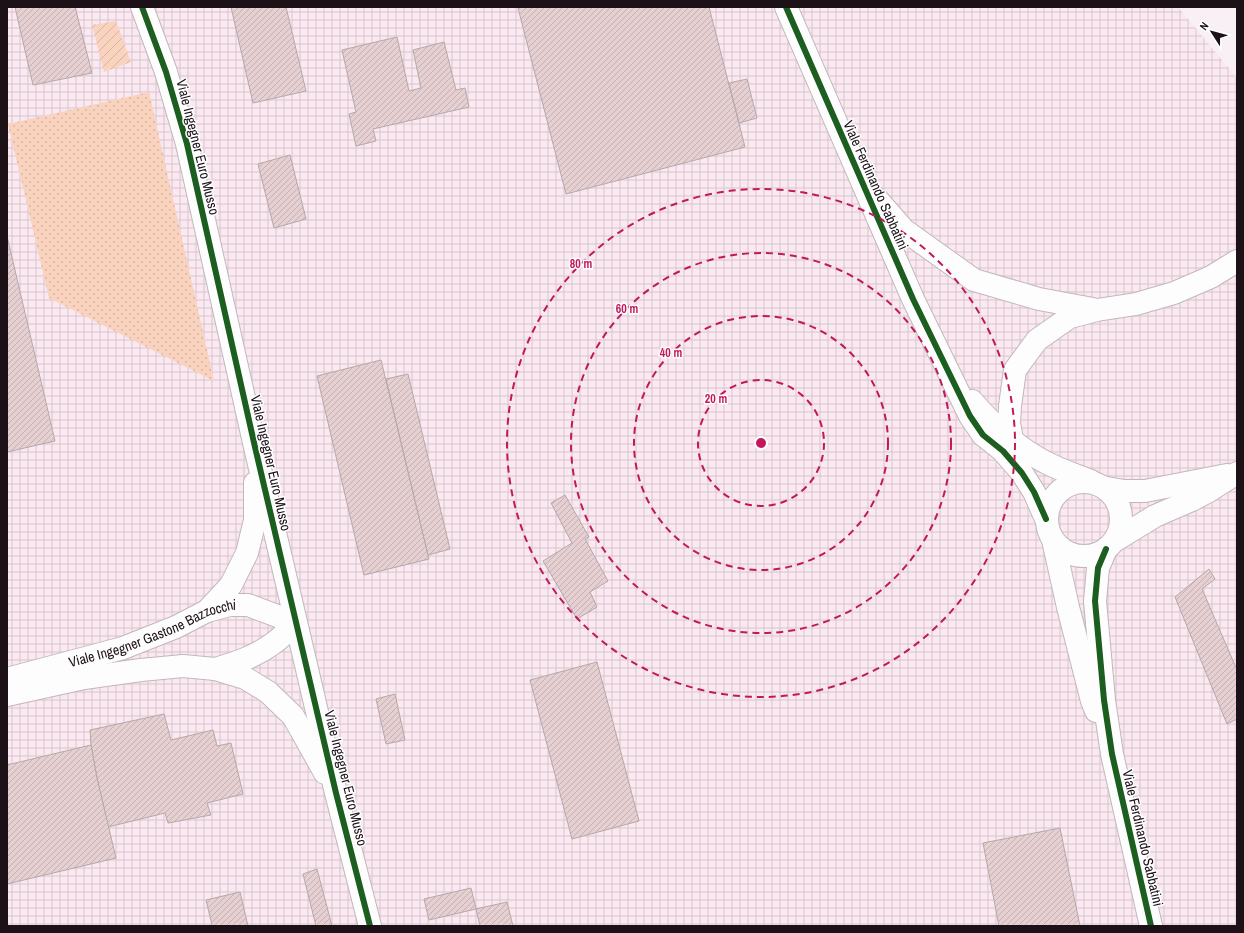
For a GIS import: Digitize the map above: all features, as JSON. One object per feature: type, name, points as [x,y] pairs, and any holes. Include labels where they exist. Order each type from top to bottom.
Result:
[{"type":"street","name":"Viale Ingegner Euro Musso","points":[[142,7],[166,72],[187,144],[255,448],[336,793],[370,926]]},
{"type":"street","name":"Viale Ferdinando Sabbatini","points":[[786,7],[913,299],[948,372]]},
{"type":"street","points":[[864,186],[904,230],[974,280],[1039,299],[1097,310]]},
{"type":"street","points":[[1012,439],[1009,423],[1015,370],[1037,340],[1070,318],[1097,310],[1136,304],[1174,293],[1211,277],[1237,261]]},
{"type":"street","points":[[948,372],[981,411],[1023,449],[1046,463],[1100,485],[1114,495],[1119,504],[1121,513],[1119,532],[1110,545],[1098,568],[1095,601],[1104,700],[1112,754]]},
{"type":"street","points":[[948,372],[970,416],[983,435],[1003,451],[1022,473],[1034,492],[1046,519],[1048,530],[1053,540],[1092,701],[1112,754]]},
{"type":"street","points":[[207,611],[231,585],[247,553],[255,520],[255,448]]},
{"type":"street","points":[[1046,519],[1048,508],[1053,497],[1061,489],[1071,483],[1083,481],[1124,491],[1145,490],[1237,473]]},
{"type":"street","points":[[1053,540],[1064,550],[1077,556],[1097,554],[1155,516],[1192,500],[1237,473]]},
{"type":"street","name":"Viale Ingegner Gastone Bazzocchi","points":[[7,679],[123,648],[176,627],[207,611],[230,604],[248,605],[296,623]]},
{"type":"street","points":[[215,669],[238,662],[256,654],[275,642],[296,623]]},
{"type":"street","points":[[7,695],[84,678],[141,670],[183,666],[215,669],[245,678],[268,692],[293,716],[336,793]]},
{"type":"street","name":"Viale Ferdinando Sabbatini","points":[[1112,754],[1151,926]]},
{"type":"shaded area","points":[[7,7],[1178,7],[1237,78],[1237,926],[7,926]]},
{"type":"shaded area","points":[[116,21],[131,62],[104,72],[92,25]]},
{"type":"shaded area","points":[[149,92],[214,381],[49,298],[8,124]]},
{"type":"building","points":[[15,7],[75,7],[92,73],[33,85]]},
{"type":"building","points":[[231,7],[286,7],[306,91],[253,103]]},
{"type":"building","points":[[709,7],[745,147],[566,194],[518,8]]},
{"type":"building","points":[[397,37],[409,91],[421,88],[413,50],[444,42],[456,90],[465,88],[469,107],[373,129],[376,141],[356,146],[349,114],[356,112],[342,50]]},
{"type":"building","points":[[747,79],[757,118],[739,123],[729,83]]},
{"type":"building","points":[[290,155],[306,219],[274,228],[258,164]]},
{"type":"building","points":[[7,236],[55,441],[7,452]]},
{"type":"building","points":[[381,360],[429,559],[364,575],[317,376]]},
{"type":"building","points":[[408,374],[450,549],[428,555],[386,379]]},
{"type":"building","points":[[565,495],[589,537],[585,539],[608,581],[590,592],[597,607],[577,619],[543,561],[572,543],[551,503]]},
{"type":"building","points":[[1209,569],[1215,579],[1202,589],[1237,670],[1237,719],[1227,724],[1175,597]]},
{"type":"building","points":[[597,662],[639,821],[572,839],[530,680]]},
{"type":"building","points":[[395,694],[405,740],[386,744],[376,699]]},
{"type":"building","points":[[164,714],[171,740],[213,730],[217,746],[231,743],[243,794],[207,803],[211,815],[168,823],[165,813],[108,827],[97,778],[90,730]]},
{"type":"building","points":[[91,745],[97,778],[116,858],[7,884],[7,765]]},
{"type":"building","points":[[1060,828],[1080,926],[999,926],[983,843]]},
{"type":"building","points":[[317,869],[332,926],[316,926],[303,874]]},
{"type":"building","points":[[471,888],[476,909],[429,920],[424,899]]},
{"type":"building","points":[[240,892],[248,926],[208,926],[212,925],[206,900]]},
{"type":"building","points":[[507,902],[513,926],[480,926],[476,909]]},
{"type":"cycle path","points":[[142,7],[166,72],[187,144],[255,447],[336,793],[370,926]]},
{"type":"cycle path","points":[[786,7],[913,299],[970,416],[983,435],[1003,451],[1022,473],[1034,492],[1046,519]]},
{"type":"cycle path","points":[[1106,549],[1098,568],[1095,601],[1104,700],[1112,754],[1151,926]]}]
